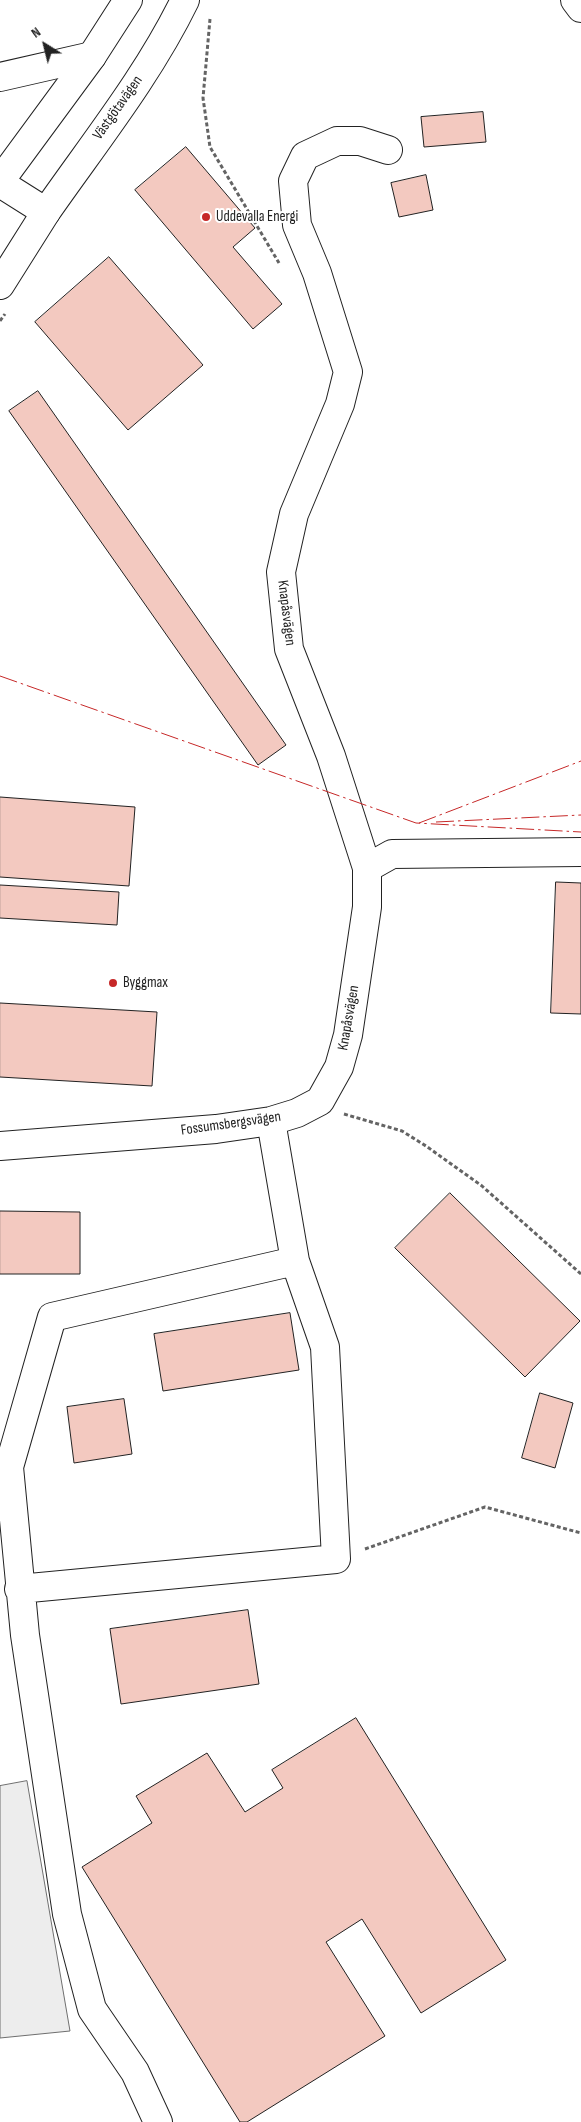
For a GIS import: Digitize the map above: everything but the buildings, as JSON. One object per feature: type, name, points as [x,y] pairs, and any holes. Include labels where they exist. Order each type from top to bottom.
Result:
[{"type":"main road","points":[[46,212],[0,182],[92,56],[128,0]]},
{"type":"main road","name":"Västgötavägen","points":[[0,285],[46,212],[136,82],[172,26],[185,0]]},
{"type":"main road","points":[[575,0],[581,8]]},
{"type":"main road","points":[[0,77],[92,56]]},
{"type":"main road","name":"Knapåsvägen","points":[[320,1101],[339,1067],[348,1035],[367,907],[367,868],[331,756],[289,649],[280,572],[294,514],[340,404],[348,372],[317,273],[297,225],[293,181],[305,156],[337,141],[360,141],[388,150]]},
{"type":"main road","points":[[367,868],[392,854],[581,852]]},
{"type":"main road","name":"Fossumsbergsvägen","points":[[0,1146],[216,1129],[271,1121],[297,1113],[320,1101]]},
{"type":"main road","points":[[19,1589],[336,1559],[325,1347],[295,1261],[271,1121]]},
{"type":"main road","points":[[158,2122],[135,2072],[92,2009],[67,1914],[19,1589],[9,1467],[52,1318],[295,1261]]},
{"type":"path","points":[[210,17],[203,98],[210,147],[280,264]]},
{"type":"path","points":[[320,1101],[333,1110],[402,1132],[426,1146],[482,1186],[581,1274]]},
{"type":"path","points":[[336,1559],[485,1507],[581,1533]]},
{"type":"shaded area","points":[[27,1781],[70,2031],[0,2038],[0,1786]]},
{"type":"power","points":[[0,676],[416,823],[581,832]]},
{"type":"power","points":[[419,823],[581,761]]},
{"type":"power","points":[[436,822],[581,815]]},
{"type":"place","name":"Uddevalla Energi","points":[[206,217]]},
{"type":"place","name":"Byggmax","points":[[113,983]]}]
